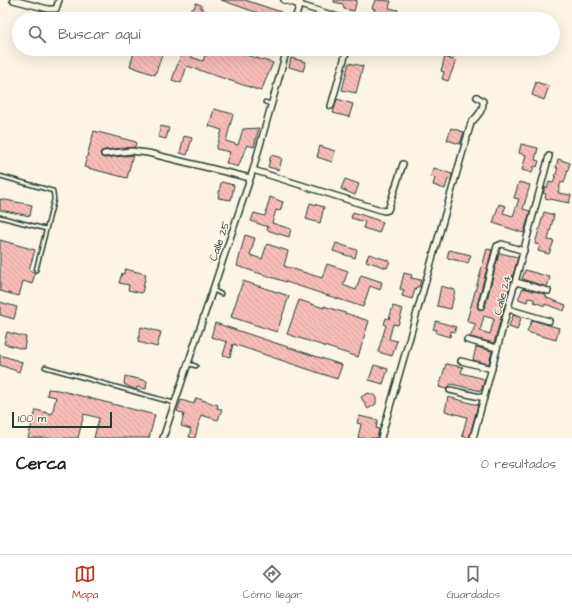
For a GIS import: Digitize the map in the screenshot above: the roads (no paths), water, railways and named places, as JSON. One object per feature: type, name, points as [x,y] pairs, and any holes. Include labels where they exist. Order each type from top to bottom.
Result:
[{"type":"street","points":[[12,0],[48,9],[56,9],[59,0]]},
{"type":"street","points":[[284,0],[300,2],[326,12]]},
{"type":"street","points":[[297,12],[300,2]]},
{"type":"street","name":"Calle 25","points":[[163,438],[253,170],[268,103],[285,56]]},
{"type":"street","points":[[331,106],[345,56]]},
{"type":"street","points":[[381,438],[472,123],[481,112],[483,105],[483,101],[477,97]]},
{"type":"street","points":[[104,154],[131,150],[250,178]]},
{"type":"street","name":"Calle 24","points":[[473,438],[549,156]]},
{"type":"street","points":[[253,170],[384,211],[388,210],[403,164]]},
{"type":"street","points":[[480,306],[497,246],[502,244],[524,250]]},
{"type":"street","points":[[516,282],[548,291]]},
{"type":"street","points":[[508,309],[548,321]]},
{"type":"street","points":[[468,340],[497,348]]},
{"type":"street","points":[[460,361],[492,369]]},
{"type":"street","points":[[450,390],[484,398]]},
{"type":"lane","points":[[0,176],[53,191],[54,199],[36,270]]},
{"type":"lane","points":[[0,217],[46,229]]},
{"type":"lane","points":[[212,290],[221,294]]},
{"type":"lane","points":[[188,364],[196,366]]},
{"type":"lane","points":[[45,368],[175,404]]}]
